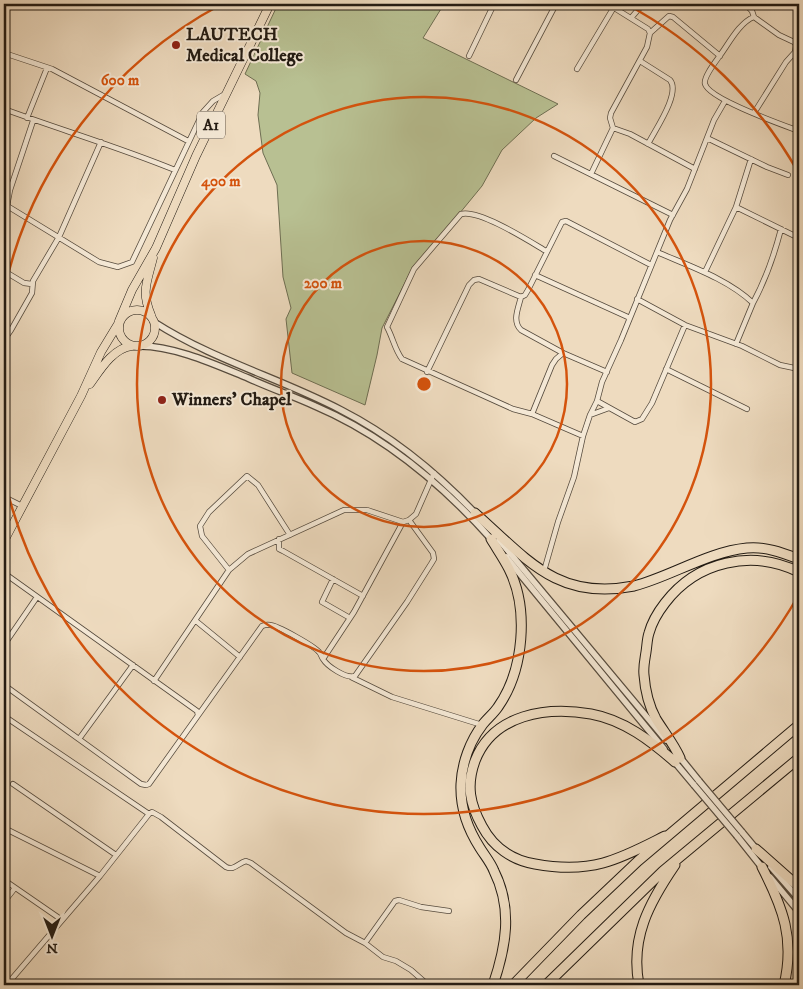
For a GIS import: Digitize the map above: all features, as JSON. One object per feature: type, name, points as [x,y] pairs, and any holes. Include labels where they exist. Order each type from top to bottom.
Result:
[{"type":"highway","name":"A1","points":[[4,540],[81,396],[101,352],[119,322],[129,297],[156,248],[196,156],[270,4]]},
{"type":"highway","name":"A1","points":[[153,320],[146,302],[145,293],[156,248]]},
{"type":"highway","points":[[134,309],[147,312],[153,320],[155,329],[150,340],[137,346],[130,345],[119,334],[119,322],[123,315],[134,309]]},
{"type":"highway","name":"A1","points":[[81,396],[105,363],[123,348],[137,346]]},
{"type":"highway","points":[[476,513],[543,573],[556,580],[598,589],[622,589],[647,583],[720,553],[749,548],[778,551],[799,559]]},
{"type":"highway","points":[[491,540],[510,570],[518,599],[522,635],[514,678],[498,707],[482,726],[466,756],[461,782],[461,797],[468,826],[494,870],[502,894],[507,931],[501,964],[493,985]]},
{"type":"highway","points":[[678,760],[675,747],[656,718],[643,672],[648,634],[659,611],[682,585],[713,566],[732,561],[756,560],[780,564],[799,572]]},
{"type":"highway","points":[[666,836],[625,855],[602,863],[569,868],[526,862],[511,856],[488,837],[473,810],[470,782],[478,755],[493,733],[514,721],[549,711],[563,710],[593,714],[625,724],[678,760]]},
{"type":"highway","points":[[513,985],[581,915],[666,836],[798,725]]},
{"type":"highway","points":[[546,985],[609,922],[684,853],[799,758]]},
{"type":"highway","points":[[756,849],[799,886]]},
{"type":"highway","points":[[639,985],[636,957],[643,924],[658,889],[684,853]]},
{"type":"highway","points":[[762,867],[784,917],[788,937],[787,972],[784,985]]},
{"type":"street","points":[[469,56],[494,4]]},
{"type":"street","points":[[516,80],[556,4]]},
{"type":"street","points":[[608,4],[648,29],[650,33]]},
{"type":"street","points":[[631,18],[643,4]]},
{"type":"street","points":[[745,4],[752,11],[754,17],[796,45],[795,52],[786,62],[754,113]]},
{"type":"street","points":[[576,69],[614,7]]},
{"type":"street","points":[[591,174],[613,128],[610,118],[611,112],[647,48],[650,33],[669,16],[673,17],[720,56]]},
{"type":"street","points":[[754,17],[749,19],[740,29],[704,80],[707,87],[725,101],[799,131]]},
{"type":"street","points":[[794,42],[799,36]]},
{"type":"street","points":[[4,53],[47,68],[118,103],[188,141]]},
{"type":"street","points":[[640,61],[670,80],[673,83],[674,89],[671,100],[648,144]]},
{"type":"street","points":[[26,118],[47,68]]},
{"type":"street","points":[[6,205],[100,262],[118,267],[132,262],[203,112],[213,101],[228,93]]},
{"type":"street","points":[[543,573],[574,476],[583,436],[606,372],[673,215],[696,169],[714,120],[725,101]]},
{"type":"street","points":[[4,109],[33,121],[101,142],[175,170]]},
{"type":"street","points":[[4,216],[10,190],[33,121]]},
{"type":"street","points":[[613,128],[630,134],[696,169]]},
{"type":"street","points":[[707,138],[788,174]]},
{"type":"street","points":[[4,340],[32,293],[32,284],[59,237],[101,142]]},
{"type":"street","points":[[554,156],[673,215]]},
{"type":"street","points":[[705,272],[736,207],[751,159]]},
{"type":"street","points":[[736,207],[799,238]]},
{"type":"street","points":[[546,251],[492,221],[469,213],[460,214],[414,270],[387,327],[402,359],[427,372],[513,409],[532,414],[583,436]]},
{"type":"street","points":[[606,372],[563,353],[516,326],[515,320],[521,297],[525,295],[535,276],[559,224],[566,221],[651,265]]},
{"type":"street","points":[[736,344],[771,264],[781,229]]},
{"type":"street","points":[[657,252],[705,272],[753,303]]},
{"type":"street","points":[[4,271],[24,283],[32,284]]},
{"type":"street","points":[[535,276],[630,318]]},
{"type":"street","points":[[427,372],[469,285],[474,280],[488,283],[521,297]]},
{"type":"street","points":[[637,299],[685,325],[736,344],[780,365],[799,369]]},
{"type":"street","points":[[153,320],[193,345],[351,415],[386,436],[434,473],[476,513],[678,760],[799,912]]},
{"type":"street","points":[[597,401],[638,422],[646,414],[652,403],[685,325]]},
{"type":"street","points":[[137,346],[156,347],[223,368],[315,406],[388,447],[431,480],[470,517],[678,760]]},
{"type":"street","points":[[532,414],[552,365],[563,353]]},
{"type":"street","points":[[666,369],[747,408]]},
{"type":"street","points":[[295,398],[299,391]]},
{"type":"street","points":[[590,415],[609,408]]},
{"type":"street","points":[[346,422],[351,415]]},
{"type":"street","points":[[154,681],[230,570],[248,554],[334,514],[354,509],[367,510],[403,522],[409,520],[416,514],[434,473]]},
{"type":"street","points":[[230,570],[202,536],[200,526],[209,512],[247,476],[258,485],[290,535]]},
{"type":"street","points":[[4,497],[22,506]]},
{"type":"street","points":[[351,677],[355,676],[434,559],[433,553],[409,520]]},
{"type":"street","points":[[323,659],[363,596],[403,522]]},
{"type":"street","points":[[279,539],[279,548],[363,596]]},
{"type":"street","points":[[4,576],[133,665],[197,711],[198,714]]},
{"type":"street","points":[[333,579],[322,602],[350,618]]},
{"type":"street","points":[[4,645],[37,597]]},
{"type":"street","points":[[196,620],[240,657]]},
{"type":"street","points":[[4,685],[141,784],[146,785],[149,784],[262,626],[267,624],[315,649],[326,663],[392,697],[482,726]]},
{"type":"street","points":[[79,739],[133,665]]},
{"type":"street","points":[[4,716],[148,814],[155,813],[226,868],[234,868],[246,861],[251,863],[355,939],[365,943],[382,957],[396,961],[411,970],[428,985]]},
{"type":"street","points":[[696,783],[742,832],[799,899]]},
{"type":"street","points":[[14,784],[116,855]]},
{"type":"street","points":[[10,981],[100,876],[148,814]]},
{"type":"street","points":[[4,828],[100,876]]},
{"type":"street","points":[[4,880],[62,920]]},
{"type":"street","points":[[4,902],[15,888]]},
{"type":"street","points":[[365,943],[394,902],[399,900],[420,907],[449,911]]},
{"type":"street","points":[[4,978],[14,985]]},
{"type":"green space","points":[[278,4],[444,4],[423,38],[558,104],[536,118],[502,150],[482,186],[409,275],[382,328],[365,405],[292,373],[286,319],[291,308],[283,277],[277,185],[263,153],[258,115],[260,93],[256,81],[245,74]]},
{"type":"place","name":"LAUTECH Medical College","points":[[176,45]]},
{"type":"place","name":"Winners' Chapel","points":[[162,400]]}]
